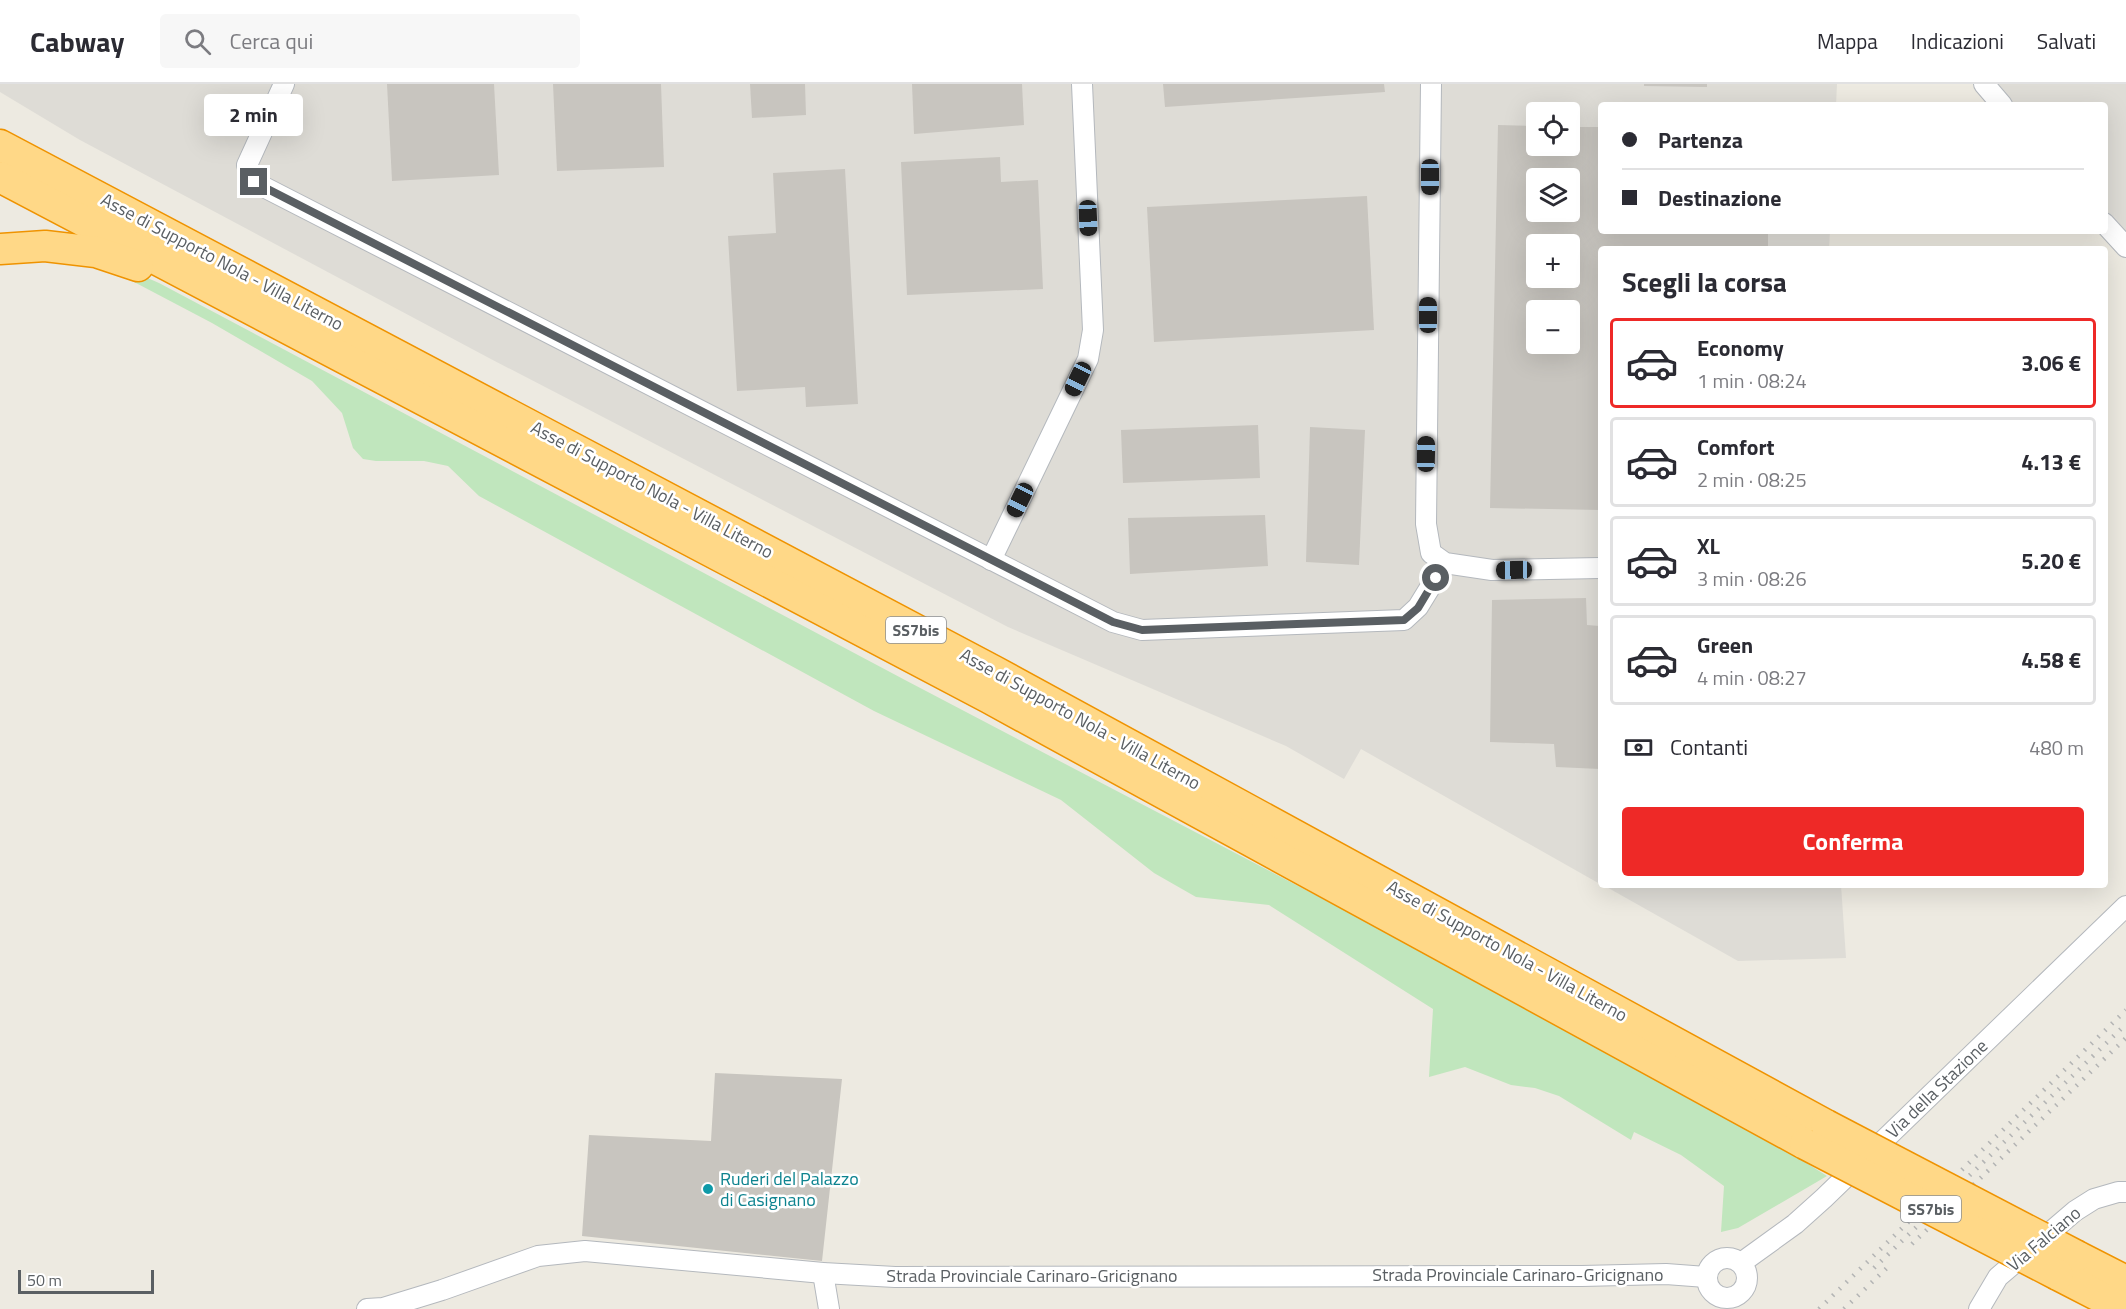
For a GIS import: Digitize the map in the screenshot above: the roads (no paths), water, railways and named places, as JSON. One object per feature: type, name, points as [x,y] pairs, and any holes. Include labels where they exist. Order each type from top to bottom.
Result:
[{"type":"highway","points":[[0,137],[113,205]]},
{"type":"highway","name":"Asse di Supporto Nola - Villa Literno","points":[[0,145],[994,671],[1017,686],[1524,959],[1816,1135]]},
{"type":"highway","name":"Asse di Supporto Nola - Villa Literno","points":[[0,177],[1816,1135],[2067,1265],[2124,1309]]},
{"type":"highway","points":[[0,249],[45,246],[96,252],[228,297]]},
{"type":"highway","name":"Asse di Supporto Nola - Villa Literno","points":[[2067,1265],[2126,1281]]},
{"type":"street","points":[[284,84],[247,165],[254,182],[1113,622],[1142,630],[1404,620],[1418,608],[1445,563]]},
{"type":"street","points":[[991,560],[1088,359],[1093,330],[1082,84]]},
{"type":"street","points":[[1431,84],[1426,524],[1431,554],[1445,563],[1492,570],[1598,568]]},
{"type":"street","points":[[1984,84],[1999,102]]},
{"type":"street","points":[[2108,227],[2126,247]]},
{"type":"street","name":"Via della Stazione","points":[[1741,1263],[1795,1224],[1824,1198],[2126,906]]},
{"type":"street","name":"Via Falciano","points":[[1979,1309],[1998,1277],[2075,1211],[2094,1199],[2126,1192]]},
{"type":"street","name":"Strada Provinciale Carinaro-Gricignano","points":[[367,1309],[383,1308],[442,1290],[538,1256],[585,1251],[823,1273],[895,1277],[1666,1274],[1706,1277]]},
{"type":"street","points":[[1729,1258],[1741,1263],[1747,1275],[1747,1282],[1740,1293],[1740,1303],[1715,1295],[1710,1290],[1706,1277],[1707,1271],[1716,1261],[1729,1258]]},
{"type":"street","points":[[823,1273],[829,1309]]},
{"type":"railway","points":[[1819,1309],[2126,1010]]},
{"type":"railway","points":[[1874,1268],[2126,1024]]},
{"type":"railway","points":[[1912,1244],[2126,1038]]},
{"type":"railway","points":[[1844,1309],[1890,1265]]},
{"type":"place","name":"Ruderi del Palazzo di Casignano","points":[[708,1189]]}]
